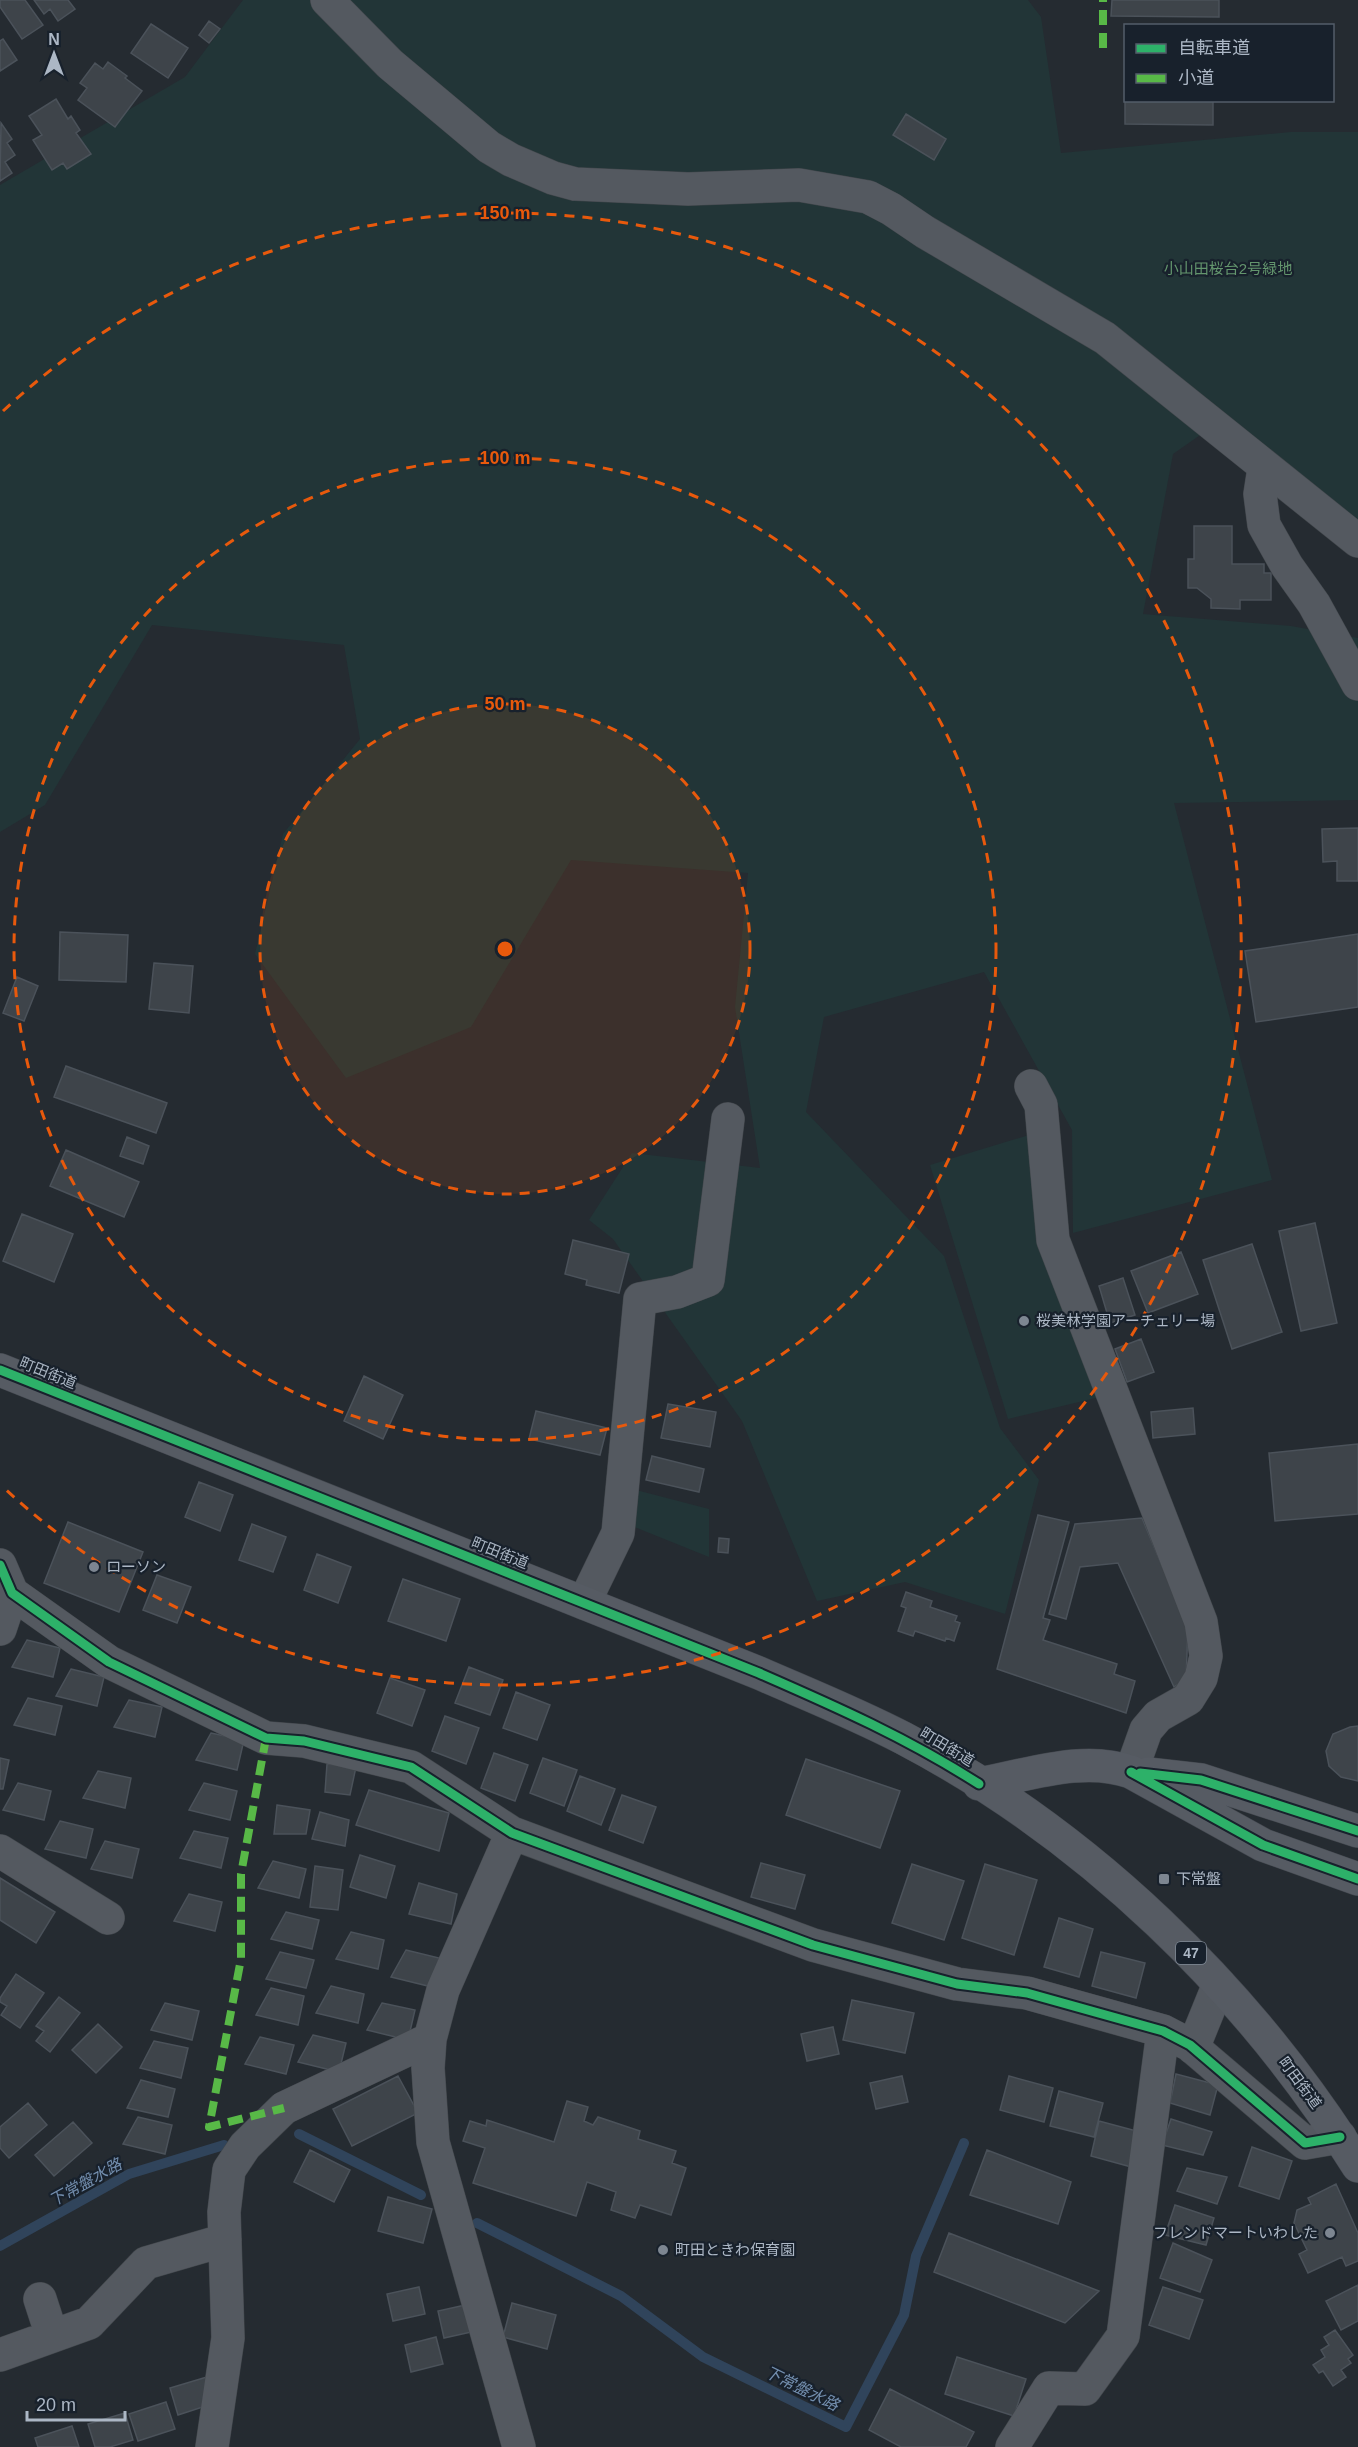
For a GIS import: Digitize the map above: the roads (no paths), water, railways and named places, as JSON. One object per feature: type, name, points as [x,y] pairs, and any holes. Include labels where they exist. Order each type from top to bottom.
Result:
[{"type":"main road","name":"町田街道","points":[[0,1370],[584,1603],[854,1714],[905,1739],[979,1784],[1060,1839],[1187,1948],[1288,2067],[1340,2137],[1358,2166]]},
{"type":"main road","points":[[979,1784],[1087,1764],[1116,1766],[1131,1772],[1263,1845],[1358,1879]]},
{"type":"main road","points":[[1131,1772],[1201,1780],[1358,1831]]},
{"type":"main road","points":[[1283,1852],[1278,1843],[1277,1833],[1281,1821],[1300,1812]]},
{"type":"street","points":[[327,0],[390,64],[489,147],[553,178],[575,184],[688,189],[799,184],[868,197],[1105,338],[1264,468],[1358,541]]},
{"type":"street","points":[[1264,468],[1260,494],[1264,525],[1287,566],[1314,604],[1358,684]]},
{"type":"street","points":[[1030,1086],[1041,1105],[1053,1240],[1201,1622],[1206,1656],[1201,1678],[1188,1699],[1158,1716],[1146,1730],[1131,1772]]},
{"type":"street","points":[[584,1603],[618,1533],[640,1299],[677,1292],[708,1280],[728,1119]]},
{"type":"street","points":[[0,1629],[6,1579]]},
{"type":"street","points":[[6,1579],[109,1662],[266,1738],[304,1741],[411,1767],[512,1833],[813,1945],[957,1984],[1027,1993],[1163,2031],[1193,2048],[1305,2143],[1340,2137]]},
{"type":"street","points":[[512,1833],[443,1990],[430,2038],[428,2068],[433,2142],[519,2447]]},
{"type":"street","points":[[0,1851],[108,1918]]},
{"type":"street","points":[[1193,2048],[1219,1984]]},
{"type":"street","points":[[1012,2447],[1049,2388],[1085,2389],[1124,2336],[1163,2031]]},
{"type":"street","points":[[212,2447],[228,2338],[224,2212],[230,2170],[246,2146],[284,2108],[430,2038]]},
{"type":"street","points":[[0,2355],[89,2323],[146,2263],[225,2240]]},
{"type":"street","points":[[40,2299],[52,2336]]},
{"type":"waterway","name":"下常盤水路","points":[[299,2134],[421,2195]]},
{"type":"waterway","name":"下常盤水路","points":[[477,2223],[621,2296],[703,2357],[846,2427],[904,2315],[916,2256],[964,2143]]},
{"type":"waterway","name":"下常盤水路","points":[[0,2246],[129,2174],[224,2145]]},
{"type":"place","name":"桜美林学園アーチェリー場","points":[[1024,1321]]},
{"type":"place","name":"ローソン","points":[[94,1567]]},
{"type":"place","name":"下常盤","points":[[1164,1879]]},
{"type":"place","name":"フレンドマートいわした","points":[[1330,2233]]},
{"type":"place","name":"町田ときわ保育園","points":[[663,2250]]},
{"type":"park label","name":"小山田桜台2号緑地","points":[[1228,269]]}]
